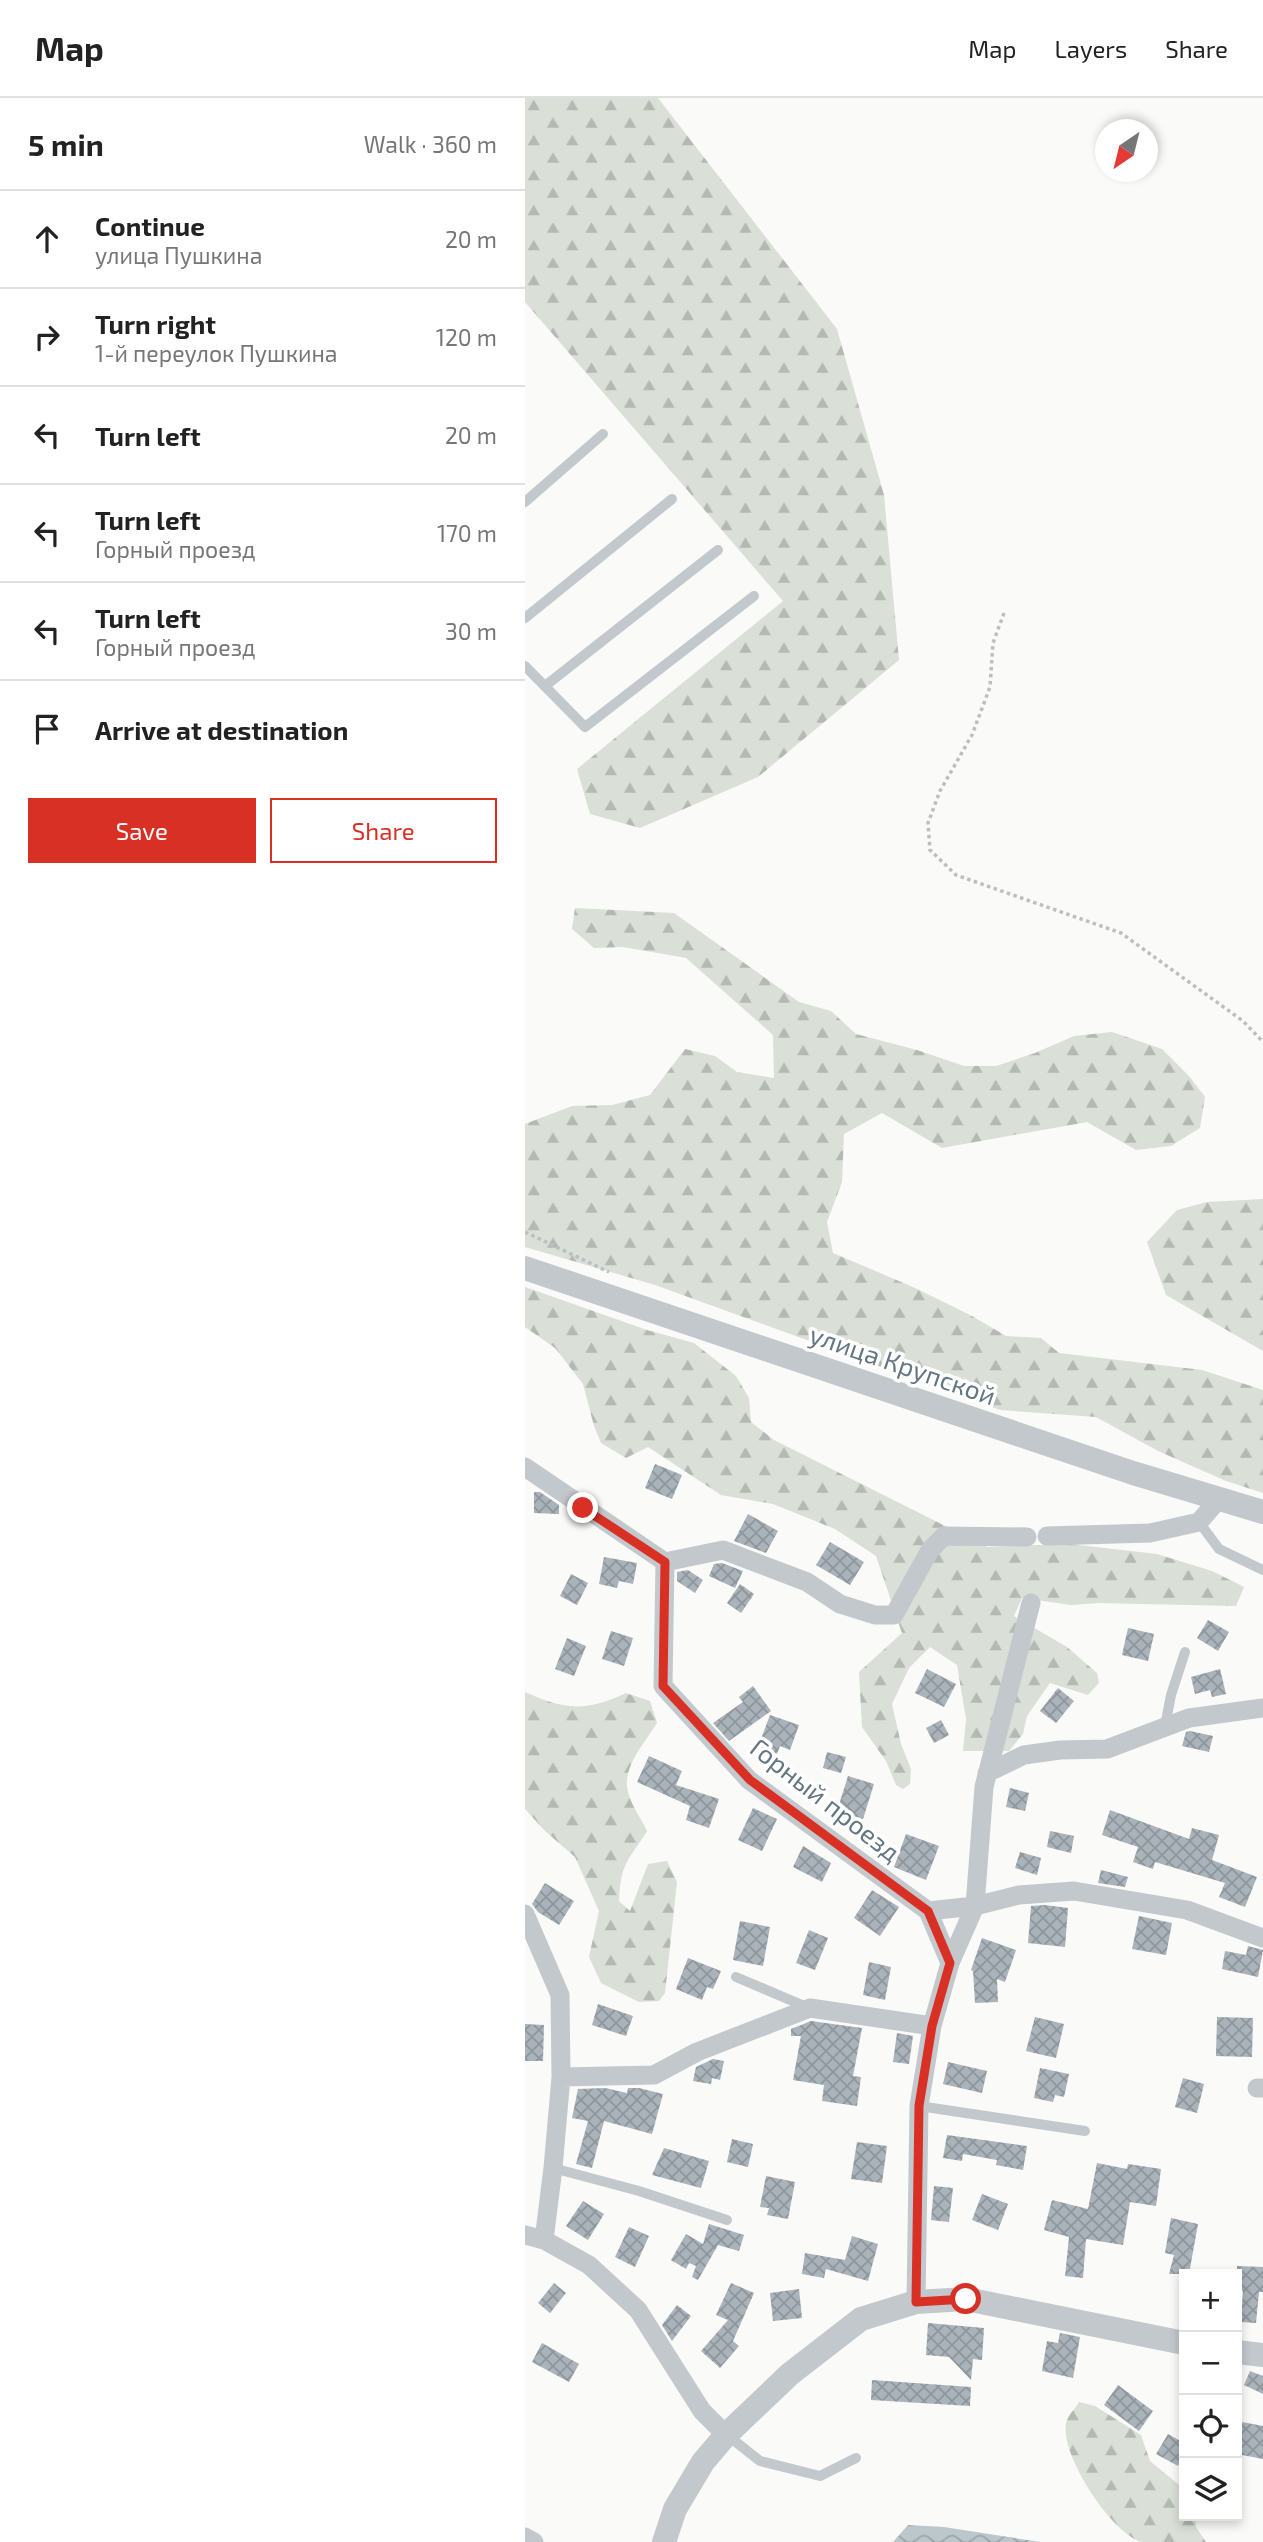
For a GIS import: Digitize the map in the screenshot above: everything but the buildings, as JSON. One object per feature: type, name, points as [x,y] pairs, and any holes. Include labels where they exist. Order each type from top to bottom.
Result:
[{"type":"street","name":"улица Крупской","points":[[525,1268],[1218,1500],[1263,1512]]},
{"type":"street","points":[[525,1467],[665,1562],[723,1550],[807,1583],[840,1604],[875,1615],[894,1615],[930,1550],[944,1535],[1027,1537]]},
{"type":"street","points":[[1047,1536],[1150,1533],[1199,1522],[1218,1500]]},
{"type":"street","name":"Горный проезд","points":[[665,1562],[663,1686],[750,1780],[928,1911]]},
{"type":"street","points":[[916,2302],[919,2106],[932,2026],[950,1963],[975,1906],[981,1812],[988,1773],[1031,1603]]},
{"type":"street","points":[[988,1773],[1024,1755],[1060,1750],[1107,1749],[1188,1718],[1263,1708]]},
{"type":"street","points":[[950,1963],[928,1911],[975,1906],[1019,1895],[1074,1891],[1187,1910],[1263,1938]]},
{"type":"street","points":[[525,1914],[560,1995],[561,2077],[553,2168],[534,2238],[589,2265],[638,2311],[702,2411],[726,2435]]},
{"type":"street","points":[[561,2077],[654,2075],[697,2052],[810,2008],[932,2026]]},
{"type":"street","points":[[664,2542],[675,2509],[696,2474],[726,2435],[790,2374],[861,2319],[916,2302],[966,2299],[1179,2342]]},
{"type":"street","points":[[1242,2353],[1263,2355]]},
{"type":"street","points":[[525,2537],[534,2542]]},
{"type":"lane","points":[[525,502],[603,434]]},
{"type":"lane","points":[[525,618],[672,499]]},
{"type":"lane","points":[[545,686],[718,550]]},
{"type":"lane","points":[[525,666],[585,727],[754,596]]},
{"type":"lane","points":[[1199,1522],[1219,1549],[1263,1570]]},
{"type":"lane","points":[[1165,1727],[1171,1695],[1185,1652]]},
{"type":"lane","points":[[736,1977],[810,2008]]},
{"type":"lane","points":[[919,2106],[1085,2131]]},
{"type":"lane","points":[[553,2168],[639,2191],[727,2220]]},
{"type":"lane","points":[[726,2435],[760,2461],[820,2476],[856,2458]]},
{"type":"path","points":[[1004,613],[993,643],[990,687],[972,734],[940,791],[928,822],[929,850],[956,875],[1121,933],[1243,1021],[1263,1042]]},
{"type":"green space","points":[[525,98],[658,98],[837,329],[884,495],[899,660],[758,777],[640,828],[590,814],[577,769],[783,601],[525,302]]},
{"type":"green space","points":[[575,908],[674,913],[799,1002],[831,1011],[856,1034],[964,1066],[996,1066],[1074,1036],[1112,1032],[1162,1049],[1205,1097],[1200,1128],[1171,1146],[1136,1150],[1087,1122],[942,1148],[882,1113],[844,1134],[842,1182],[827,1222],[833,1253],[913,1287],[1006,1336],[1041,1338],[1059,1353],[1202,1370],[1263,1390],[1263,1493],[1226,1481],[1158,1451],[1096,1417],[1000,1410],[655,1285],[525,1247],[525,1124],[572,1106],[612,1105],[650,1095],[685,1049],[715,1056],[737,1072],[774,1078],[773,1035],[686,958],[623,947],[594,948],[572,929]]},
{"type":"green space","points":[[1263,1199],[1263,1351],[1166,1295],[1147,1242],[1177,1210],[1207,1202]]},
{"type":"green space","points":[[525,1287],[647,1330],[694,1343],[736,1376],[749,1398],[751,1422],[774,1440],[987,1547],[1070,1544],[1157,1554],[1212,1571],[1244,1587],[1236,1606],[1098,1603],[1071,1605],[1022,1598],[1014,1616],[1067,1647],[1097,1673],[1099,1683],[1088,1695],[1050,1683],[1027,1716],[1023,1734],[1009,1751],[963,1751],[966,1719],[957,1665],[930,1647],[909,1668],[892,1704],[901,1744],[911,1769],[910,1784],[903,1789],[896,1785],[886,1761],[862,1727],[859,1672],[902,1633],[876,1556],[835,1529],[773,1504],[721,1495],[648,1447],[626,1458],[601,1443],[583,1384],[555,1348],[525,1327]]},
{"type":"green space","points":[[525,1692],[552,1702],[575,1706],[599,1703],[626,1693],[650,1701],[657,1723],[633,1761],[627,1778],[632,1803],[647,1831],[623,1870],[619,1901],[630,1911],[648,1864],[667,1861],[677,1882],[665,1993],[659,2001],[639,2002],[601,1983],[589,1957],[599,1911],[575,1857],[525,1809]]},
{"type":"green space","points":[[1079,2402],[1095,2406],[1141,2435],[1150,2461],[1179,2485],[1179,2521],[1195,2521],[1196,2527],[1206,2542],[1142,2542],[1129,2536],[1102,2508],[1078,2469],[1066,2433],[1069,2416]]},
{"type":"water","points":[[908,2525],[944,2527],[1040,2542],[893,2542]]},
{"type":"route","points":[[583,1508],[665,1562],[663,1686],[750,1780],[928,1911],[950,1963],[932,2026],[919,2106],[916,2302],[966,2299]]}]
